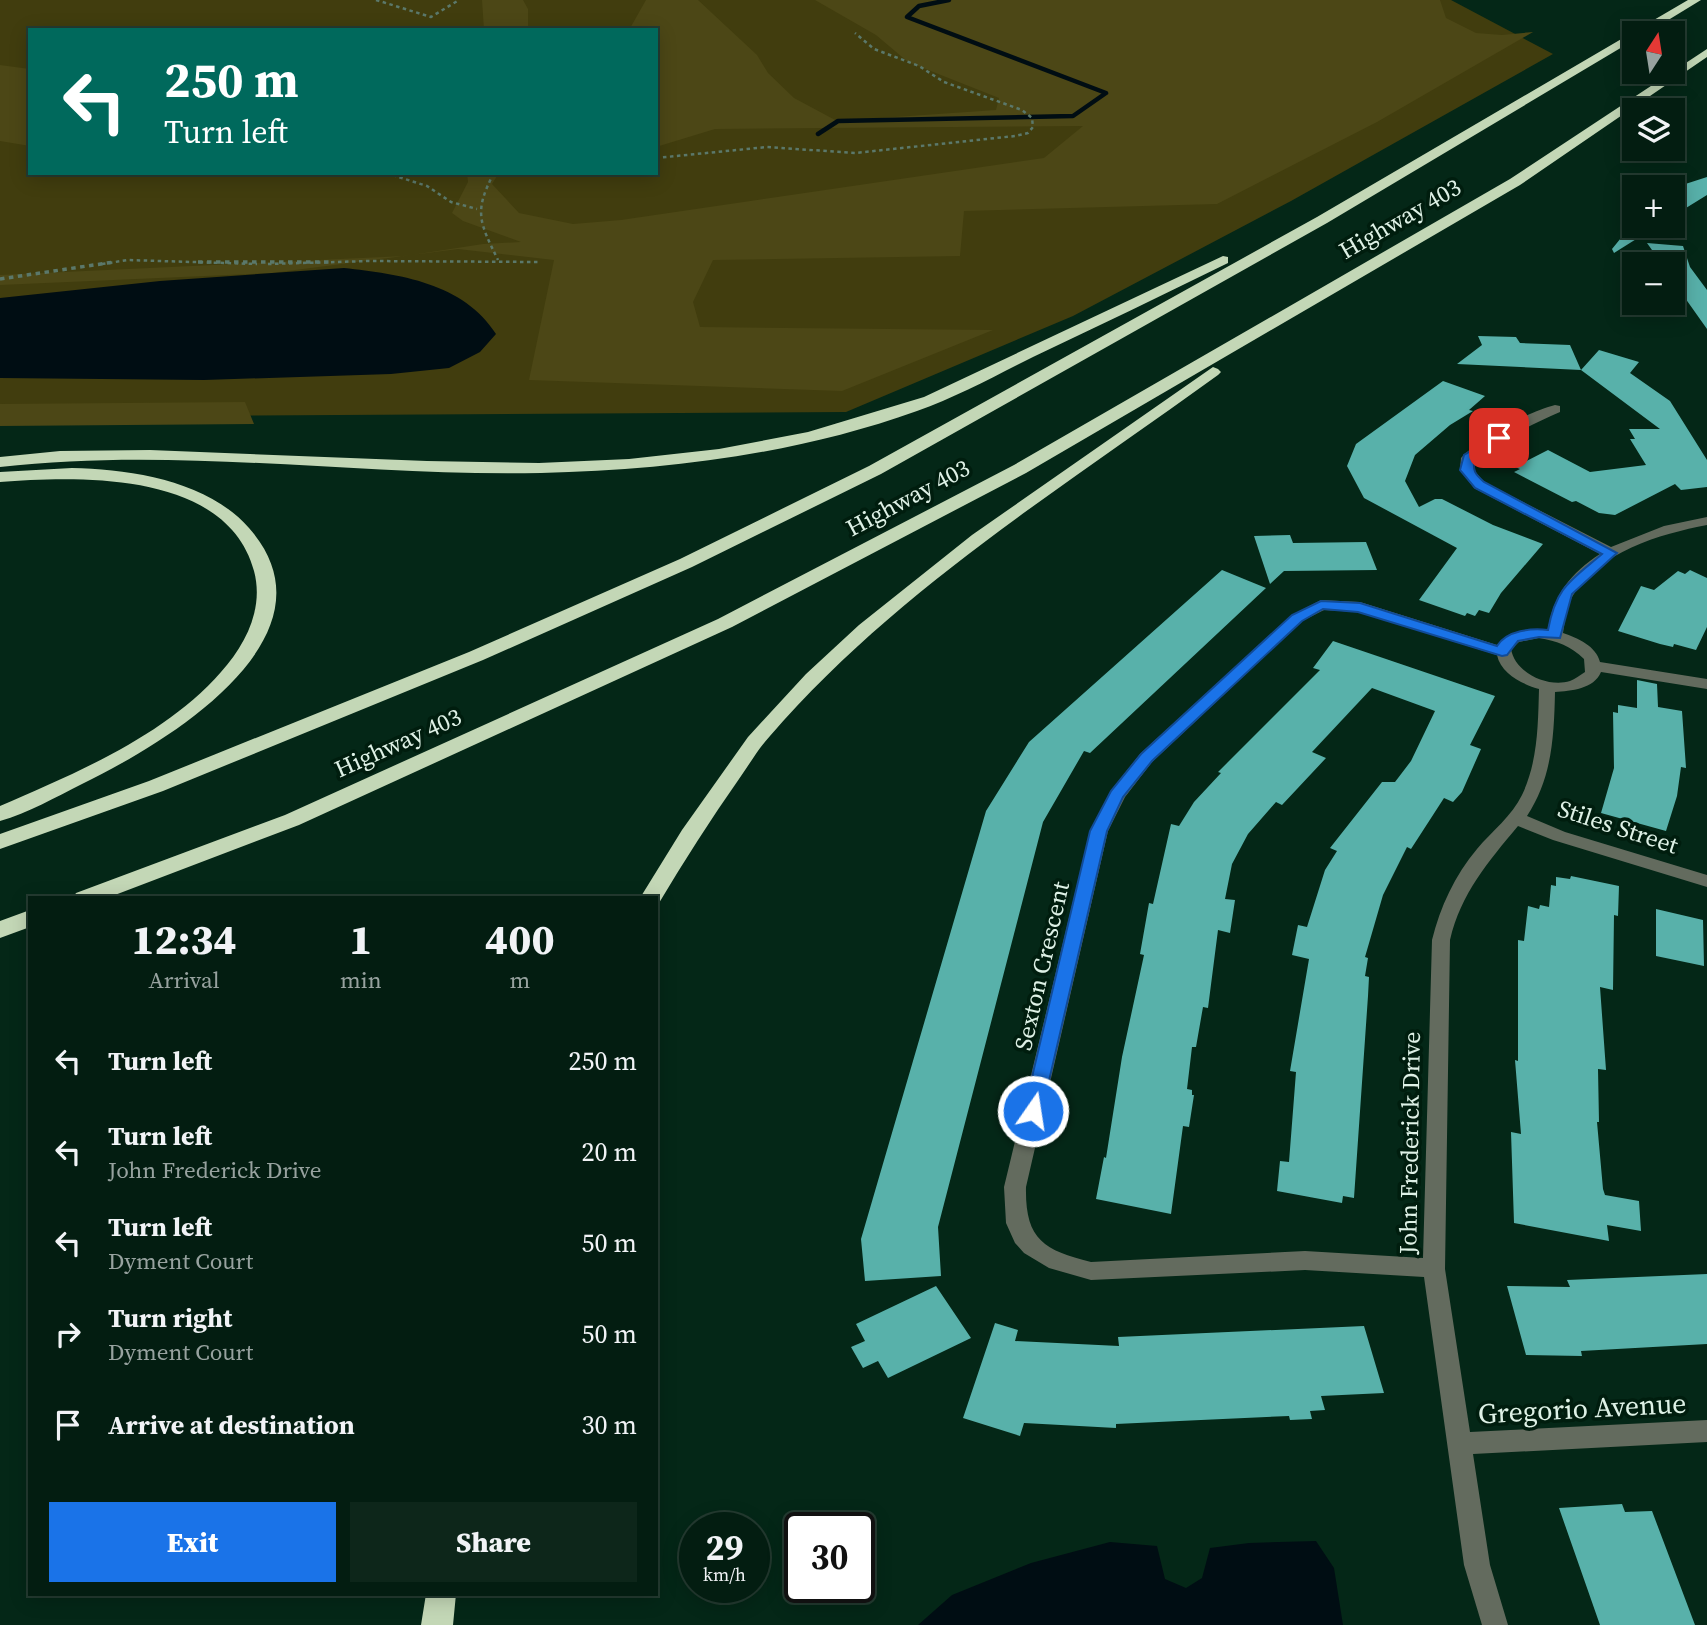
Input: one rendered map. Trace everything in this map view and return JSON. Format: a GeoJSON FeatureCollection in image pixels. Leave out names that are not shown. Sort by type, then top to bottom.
{"type":"FeatureCollection","features":[{"type":"Feature","properties":{"kind":"highway"},"geometry":{"type":"LineString","coordinates":[[1660,21],[1696,0]]}},
{"type":"Feature","properties":{"kind":"highway"},"geometry":{"type":"LineString","coordinates":[[0,462],[43,456],[182,455],[417,466],[539,468],[633,464],[730,452],[896,413],[948,393],[1388,180],[1622,43]]}},
{"type":"Feature","properties":{"kind":"highway","name":"Highway 403"},"geometry":{"type":"LineString","coordinates":[[89,896],[292,820],[726,623],[1020,469],[1299,308],[1515,181],[1707,52]]}},
{"type":"Feature","properties":{"kind":"highway","name":"Highway 403"},"geometry":{"type":"LineString","coordinates":[[0,842],[156,786],[295,730],[475,656],[686,563],[874,470],[1310,227],[1388,180]]}},
{"type":"Feature","properties":{"kind":"highway"},"geometry":{"type":"LineString","coordinates":[[653,896],[687,837],[762,732],[855,637],[902,596],[984,533],[1299,308]]}},
{"type":"Feature","properties":{"kind":"highway"},"geometry":{"type":"LineString","coordinates":[[0,477],[54,472],[119,475],[176,489],[223,511],[246,532],[262,561],[268,594],[255,636],[228,677],[183,717],[108,761],[0,814]]}},
{"type":"Feature","properties":{"kind":"highway"},"geometry":{"type":"LineString","coordinates":[[0,930],[28,919]]}},
{"type":"Feature","properties":{"kind":"highway"},"geometry":{"type":"LineString","coordinates":[[437,1625],[441,1596]]}},
{"type":"Feature","properties":{"kind":"street"},"geometry":{"type":"LineString","coordinates":[[1555,409],[1523,423],[1476,452],[1468,458],[1467,470],[1479,485],[1611,553]]}},
{"type":"Feature","properties":{"kind":"street"},"geometry":{"type":"LineString","coordinates":[[1555,635],[1559,608],[1566,592],[1611,553],[1657,533],[1707,521]]}},
{"type":"Feature","properties":{"kind":"street","name":"Sexton Crescent"},"geometry":{"type":"LineString","coordinates":[[1434,1269],[1384,1262],[1316,1259],[1091,1271],[1059,1264],[1035,1250],[1017,1229],[1013,1209],[1015,1187],[1098,831],[1116,795],[1139,766],[1297,618],[1321,605],[1360,607],[1502,652]]}},
{"type":"Feature","properties":{"kind":"street"},"geometry":{"type":"LineString","coordinates":[[1539,633],[1555,635],[1577,645],[1592,658],[1593,674],[1587,681],[1576,685],[1547,686],[1520,677],[1504,660],[1502,652],[1505,644],[1513,638],[1539,633]]}},
{"type":"Feature","properties":{"kind":"street"},"geometry":{"type":"LineString","coordinates":[[1594,666],[1707,684]]}},
{"type":"Feature","properties":{"kind":"street","name":"John Frederick Drive"},"geometry":{"type":"LineString","coordinates":[[1495,1625],[1477,1565],[1434,1269],[1439,984],[1444,927],[1470,872],[1516,818],[1529,798],[1542,764],[1547,686]]}},
{"type":"Feature","properties":{"kind":"street","name":"Stiles Street"},"geometry":{"type":"LineString","coordinates":[[1516,818],[1559,835],[1707,881]]}},
{"type":"Feature","properties":{"kind":"street","name":"Gregorio Avenue"},"geometry":{"type":"LineString","coordinates":[[1460,1444],[1707,1431]]}},
{"type":"Feature","properties":{"kind":"path"},"geometry":{"type":"LineString","coordinates":[[376,0],[431,17],[458,0]]}},
{"type":"Feature","properties":{"kind":"path"},"geometry":{"type":"LineString","coordinates":[[658,158],[767,147],[868,152],[1015,136],[1028,133],[1033,127],[1031,118],[1022,110],[944,82],[919,66],[873,49],[855,33]]}},
{"type":"Feature","properties":{"kind":"path"},"geometry":{"type":"LineString","coordinates":[[392,175],[427,186],[452,202],[477,209]]}},
{"type":"Feature","properties":{"kind":"path"},"geometry":{"type":"LineString","coordinates":[[493,175],[477,209],[483,232],[498,260]]}},
{"type":"Feature","properties":{"kind":"path"},"geometry":{"type":"LineString","coordinates":[[0,279],[128,260],[262,264],[538,261]]}},
{"type":"Feature","properties":{"kind":"shaded area"},"geometry":{"type":"Polygon","coordinates":[[[0,0],[1451,0],[1553,54],[1291,201],[1073,316],[846,412],[0,417],[0,0]]]}},
{"type":"Feature","properties":{"kind":"shaded area"},"geometry":{"type":"Polygon","coordinates":[[[482,0],[523,0],[528,9],[528,28],[484,28],[482,0]]]}},
{"type":"Feature","properties":{"kind":"shaded area"},"geometry":{"type":"Polygon","coordinates":[[[646,0],[698,0],[757,55],[768,73],[794,98],[837,121],[996,110],[999,98],[908,62],[876,35],[815,0],[1440,0],[1446,18],[1476,33],[1502,35],[1533,32],[1377,122],[1217,204],[964,211],[960,256],[713,260],[693,302],[700,327],[993,330],[842,391],[529,380],[554,260],[458,249],[411,255],[483,244],[521,242],[463,221],[452,213],[468,182],[467,175],[498,175],[492,184],[519,213],[573,224],[621,220],[1044,158],[1083,126],[715,129],[658,146],[658,28],[630,28],[646,0]]]}},
{"type":"Feature","properties":{"kind":"shaded area"},"geometry":{"type":"Polygon","coordinates":[[[0,65],[28,69],[28,146],[0,141],[0,65]]]}},
{"type":"Feature","properties":{"kind":"shaded area"},"geometry":{"type":"Polygon","coordinates":[[[403,256],[272,273],[0,285],[0,275],[403,256]]]}},
{"type":"Feature","properties":{"kind":"shaded area"},"geometry":{"type":"Polygon","coordinates":[[[344,268],[408,278],[448,292],[483,317],[496,334],[480,352],[449,368],[391,374],[204,380],[0,378],[0,298],[160,281],[344,268]]]}},
{"type":"Feature","properties":{"kind":"shaded area"},"geometry":{"type":"Polygon","coordinates":[[[245,402],[254,424],[0,426],[0,404],[245,402]]]}},
{"type":"Feature","properties":{"kind":"shaded area"},"geometry":{"type":"Polygon","coordinates":[[[1316,1541],[1334,1568],[1343,1625],[918,1625],[952,1595],[1031,1563],[1110,1542],[1157,1546],[1165,1579],[1186,1588],[1202,1578],[1210,1548],[1249,1543],[1316,1541]]]}},
{"type":"Feature","properties":{"kind":"building"},"geometry":{"type":"Polygon","coordinates":[[[1707,177],[1707,195],[1685,209],[1685,184],[1707,177]]]}},
{"type":"Feature","properties":{"kind":"building"},"geometry":{"type":"Polygon","coordinates":[[[1622,237],[1638,238],[1614,253],[1612,249],[1622,237]]]}},
{"type":"Feature","properties":{"kind":"building"},"geometry":{"type":"Polygon","coordinates":[[[1647,243],[1683,246],[1685,252],[1653,252],[1647,243]]]}},
{"type":"Feature","properties":{"kind":"building"},"geometry":{"type":"Polygon","coordinates":[[[1685,252],[1690,267],[1707,290],[1707,329],[1685,298],[1685,252]]]}},
{"type":"Feature","properties":{"kind":"building"},"geometry":{"type":"Polygon","coordinates":[[[1478,336],[1516,337],[1520,343],[1570,345],[1581,370],[1457,364],[1482,345],[1478,336]]]}},
{"type":"Feature","properties":{"kind":"building"},"geometry":{"type":"Polygon","coordinates":[[[1599,350],[1639,362],[1630,373],[1670,401],[1707,460],[1707,487],[1681,490],[1675,484],[1615,515],[1599,513],[1576,501],[1572,502],[1514,472],[1520,469],[1515,467],[1548,450],[1590,472],[1646,465],[1630,439],[1635,439],[1629,429],[1660,429],[1581,370],[1599,350]]]}},
{"type":"Feature","properties":{"kind":"building"},"geometry":{"type":"Polygon","coordinates":[[[1443,381],[1485,396],[1469,410],[1473,411],[1450,425],[1415,455],[1405,481],[1419,507],[1435,499],[1442,499],[1493,525],[1543,544],[1501,593],[1489,613],[1479,610],[1475,616],[1467,613],[1465,616],[1419,600],[1457,548],[1364,498],[1347,466],[1356,444],[1443,381]]]}},
{"type":"Feature","properties":{"kind":"building"},"geometry":{"type":"Polygon","coordinates":[[[1290,535],[1293,543],[1366,542],[1377,570],[1284,571],[1270,584],[1254,536],[1290,535]]]}},
{"type":"Feature","properties":{"kind":"building"},"geometry":{"type":"Polygon","coordinates":[[[1222,570],[1266,588],[1090,753],[1084,751],[1043,822],[938,1227],[941,1276],[865,1281],[861,1239],[986,811],[1029,742],[1222,570]]]}},
{"type":"Feature","properties":{"kind":"building"},"geometry":{"type":"Polygon","coordinates":[[[1690,570],[1707,578],[1707,627],[1696,650],[1674,644],[1673,647],[1660,644],[1618,631],[1641,586],[1654,590],[1678,571],[1685,574],[1690,570]]]}},
{"type":"Feature","properties":{"kind":"building"},"geometry":{"type":"Polygon","coordinates":[[[1333,641],[1495,696],[1470,745],[1481,749],[1462,792],[1453,802],[1444,798],[1411,849],[1407,847],[1383,895],[1365,957],[1368,958],[1365,976],[1369,977],[1354,1198],[1343,1196],[1342,1203],[1277,1191],[1280,1161],[1289,1162],[1296,1072],[1290,1071],[1309,959],[1292,955],[1298,925],[1307,927],[1325,870],[1337,851],[1330,848],[1382,782],[1395,782],[1411,761],[1435,711],[1372,688],[1312,752],[1326,758],[1282,805],[1276,802],[1248,834],[1232,864],[1225,899],[1235,900],[1230,933],[1218,930],[1208,1008],[1203,1007],[1196,1047],[1192,1047],[1187,1089],[1192,1090],[1194,1095],[1189,1127],[1183,1126],[1171,1214],[1096,1199],[1144,955],[1140,954],[1149,903],[1153,904],[1171,824],[1179,826],[1194,802],[1221,773],[1218,772],[1320,670],[1313,668],[1333,641]]]}},
{"type":"Feature","properties":{"kind":"building"},"geometry":{"type":"Polygon","coordinates":[[[1637,680],[1657,684],[1658,707],[1682,711],[1686,768],[1681,767],[1677,796],[1666,831],[1601,813],[1614,768],[1613,712],[1618,713],[1618,705],[1637,708],[1637,680]]]}},
{"type":"Feature","properties":{"kind":"building"},"geometry":{"type":"Polygon","coordinates":[[[1571,876],[1619,886],[1618,916],[1614,915],[1613,990],[1600,987],[1606,1070],[1598,1069],[1597,1122],[1605,1195],[1639,1201],[1641,1231],[1607,1225],[1609,1241],[1514,1223],[1511,1132],[1521,1134],[1515,1060],[1518,1061],[1518,940],[1524,941],[1528,906],[1539,909],[1540,905],[1549,907],[1551,885],[1556,886],[1556,877],[1570,879],[1571,876]]]}},
{"type":"Feature","properties":{"kind":"building"},"geometry":{"type":"Polygon","coordinates":[[[1656,909],[1703,920],[1704,966],[1656,956],[1656,909]]]}},
{"type":"Feature","properties":{"kind":"building"},"geometry":{"type":"Polygon","coordinates":[[[1707,1274],[1707,1344],[1581,1351],[1582,1356],[1526,1355],[1507,1286],[1570,1287],[1567,1280],[1707,1274]]]}},
{"type":"Feature","properties":{"kind":"building"},"geometry":{"type":"Polygon","coordinates":[[[936,1286],[971,1338],[888,1378],[878,1361],[863,1368],[851,1347],[865,1341],[856,1324],[936,1286]]]}},
{"type":"Feature","properties":{"kind":"building"},"geometry":{"type":"Polygon","coordinates":[[[995,1323],[1018,1330],[1015,1341],[1119,1346],[1118,1337],[1364,1326],[1384,1393],[1321,1396],[1325,1410],[1310,1411],[1312,1419],[1290,1420],[1289,1416],[1201,1420],[1116,1424],[1116,1428],[1024,1423],[1020,1436],[963,1418],[995,1323]]]}},
{"type":"Feature","properties":{"kind":"building"},"geometry":{"type":"Polygon","coordinates":[[[1622,1504],[1625,1512],[1652,1511],[1695,1625],[1600,1625],[1559,1508],[1622,1504]]]}},
{"type":"Feature","properties":{"kind":"waterway"},"geometry":{"type":"LineString","coordinates":[[818,134],[838,121],[1073,116],[1106,93],[907,17],[919,6],[949,0]]}},
{"type":"Feature","properties":{"kind":"route"},"geometry":{"type":"LineString","coordinates":[[1033,1111],[1098,831],[1116,795],[1146,758],[1297,618],[1307,610],[1321,605],[1360,607],[1502,652],[1505,644],[1525,634],[1555,635],[1559,608],[1566,592],[1611,553],[1479,485],[1471,478],[1466,464],[1468,458],[1499,438]]}}]}
